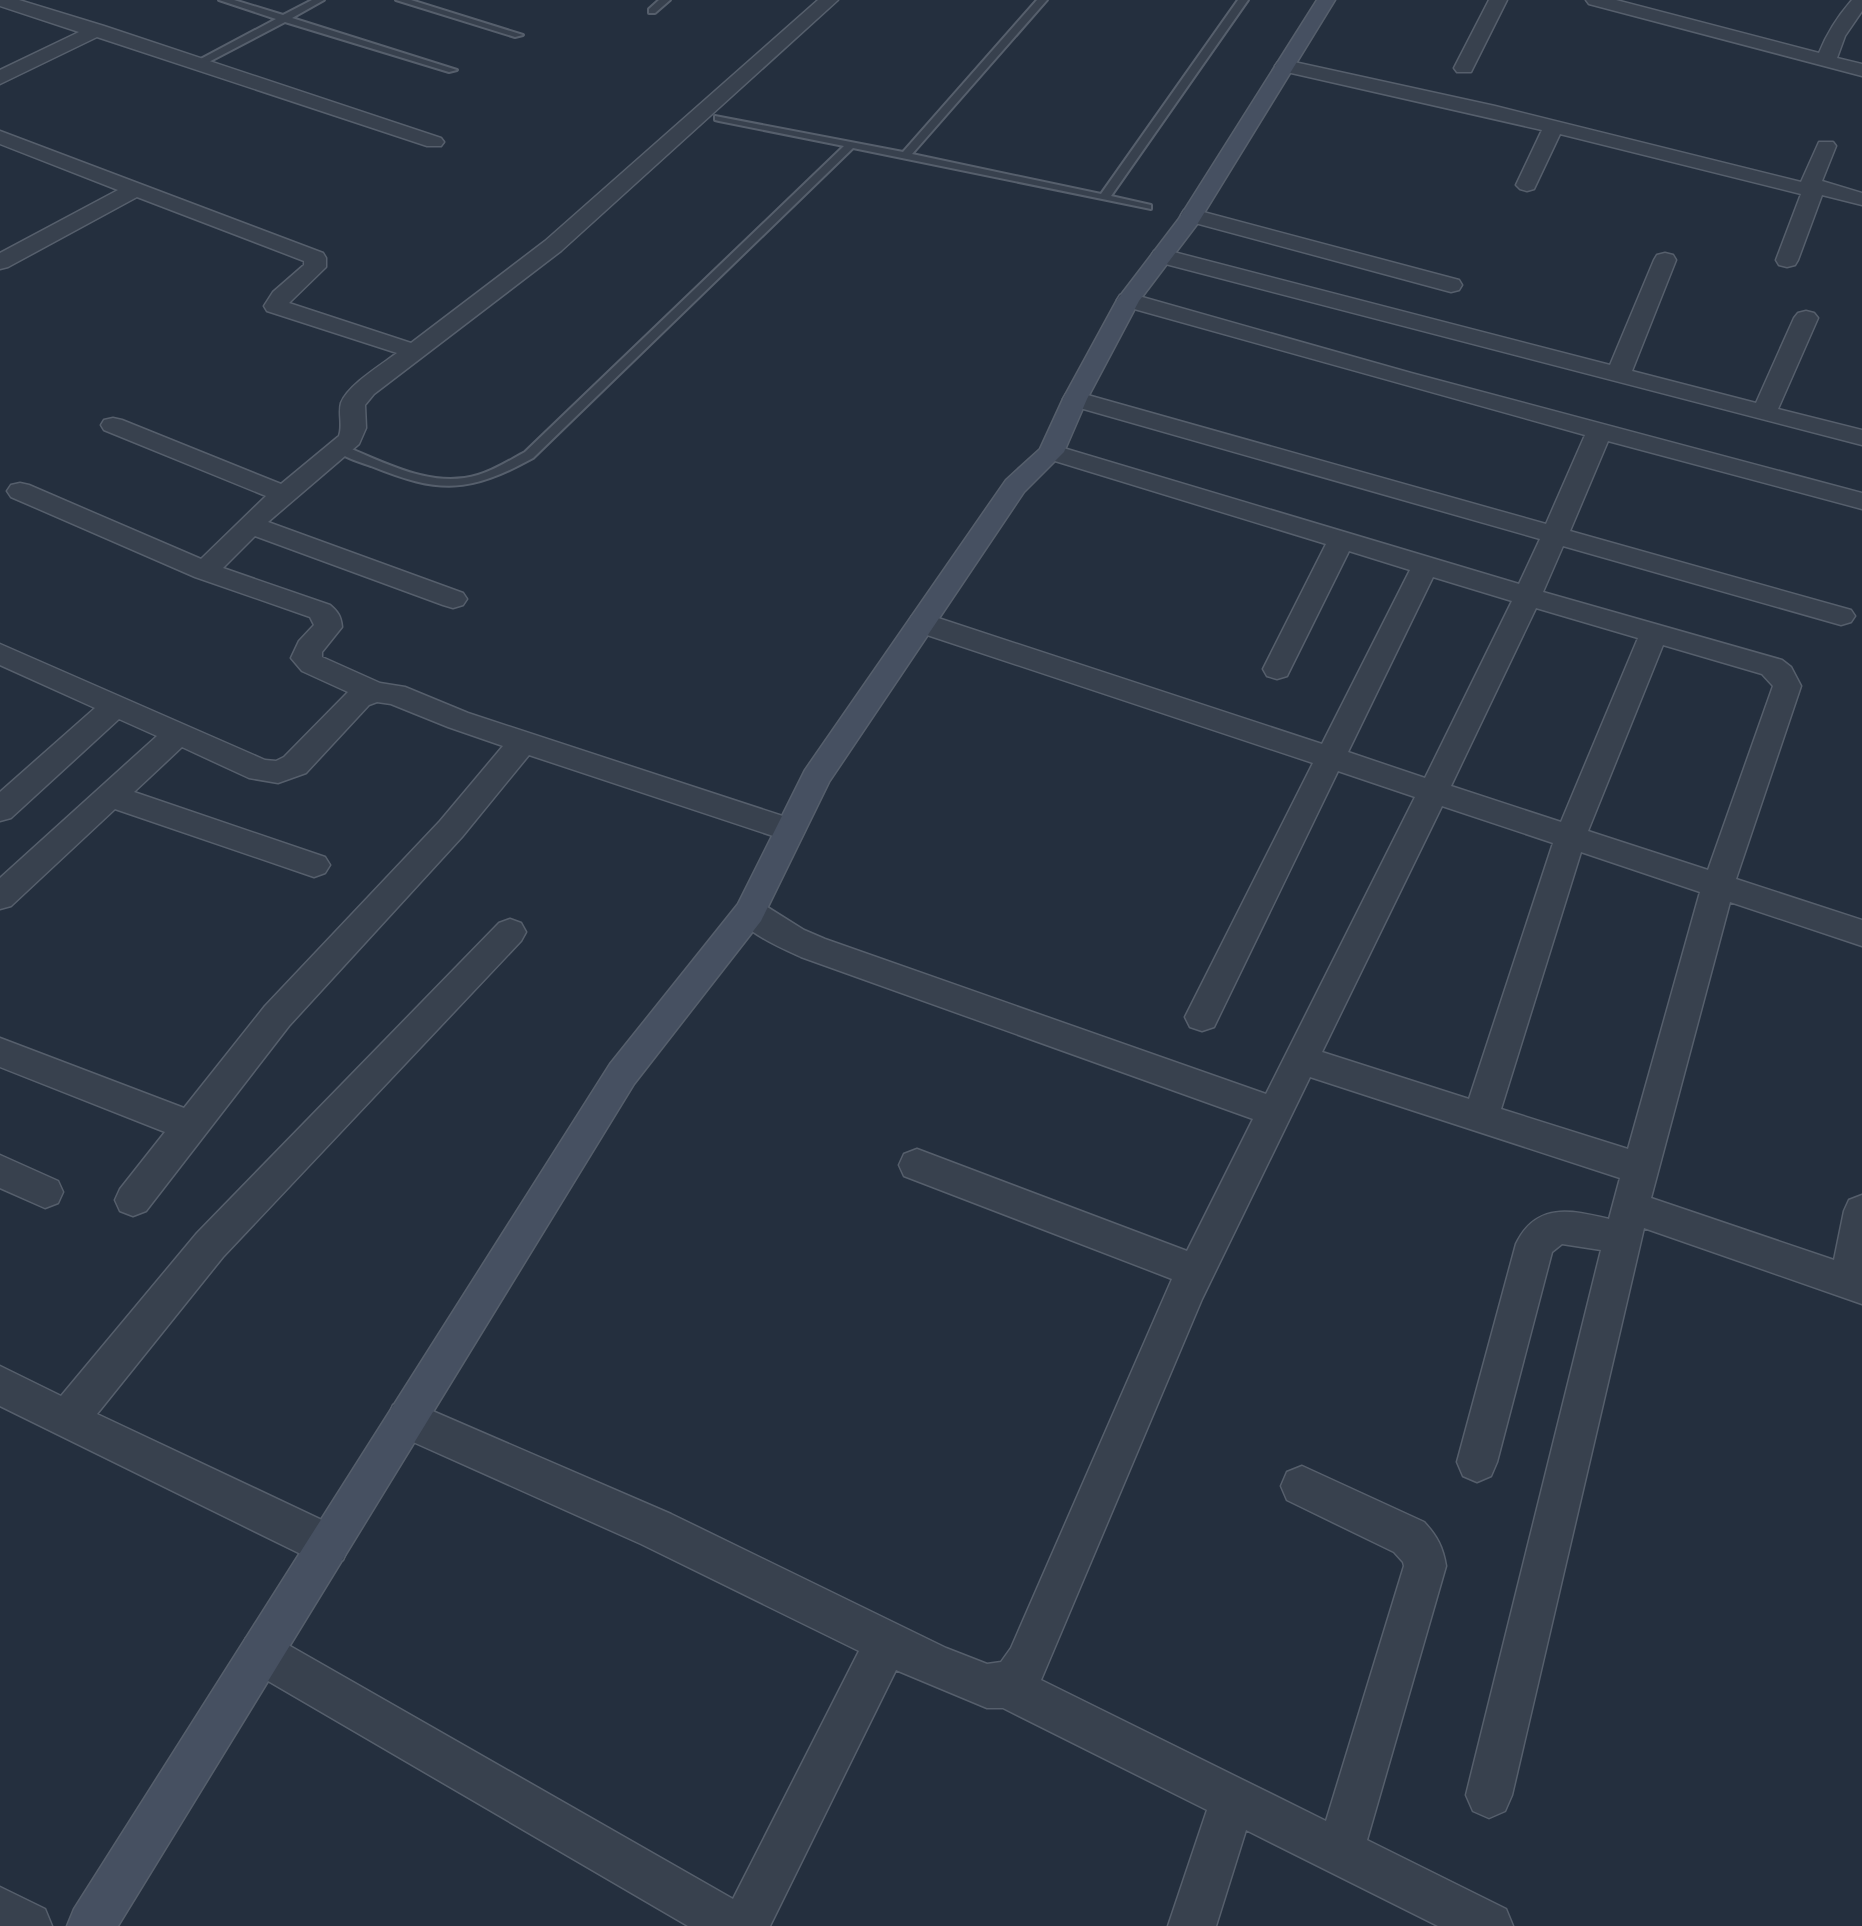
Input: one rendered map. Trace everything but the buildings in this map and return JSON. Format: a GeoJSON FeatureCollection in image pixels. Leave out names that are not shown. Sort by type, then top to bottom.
{"type":"FeatureCollection","features":[{"type":"Feature","properties":{"kind":"street"},"geometry":{"type":"LineString","coordinates":[[1,0],[434,142]]}},
{"type":"Feature","properties":{"kind":"street"},"geometry":{"type":"LineString","coordinates":[[205,571],[283,494],[350,439],[354,428],[353,404],[365,390],[553,246],[829,0]]}},
{"type":"Feature","properties":{"kind":"street"},"geometry":{"type":"LineString","coordinates":[[91,1926],[622,1074],[750,912],[816,778],[1015,486],[1050,452],[1075,399],[1128,300],[1192,215],[1326,0]]}},
{"type":"Feature","properties":{"kind":"street"},"geometry":{"type":"LineString","coordinates":[[1464,68],[1498,0]]}},
{"type":"Feature","properties":{"kind":"street"},"geometry":{"type":"LineString","coordinates":[[1595,0],[1862,70]]}},
{"type":"Feature","properties":{"kind":"street"},"geometry":{"type":"LineString","coordinates":[[1826,61],[1832,39],[1846,15],[1862,0]]}},
{"type":"Feature","properties":{"kind":"street"},"geometry":{"type":"LineString","coordinates":[[0,16],[20,6]]}},
{"type":"Feature","properties":{"kind":"street"},"geometry":{"type":"LineString","coordinates":[[0,78],[97,30]]}},
{"type":"Feature","properties":{"kind":"street"},"geometry":{"type":"LineString","coordinates":[[1285,66],[1862,199]]}},
{"type":"Feature","properties":{"kind":"street"},"geometry":{"type":"LineString","coordinates":[[1527,185],[1553,127]]}},
{"type":"Feature","properties":{"kind":"street"},"geometry":{"type":"LineString","coordinates":[[0,134],[315,258],[315,267],[300,283],[278,300],[276,307],[416,352]]}},
{"type":"Feature","properties":{"kind":"street"},"geometry":{"type":"LineString","coordinates":[[1787,260],[1814,189],[1811,181],[1826,146]]}},
{"type":"Feature","properties":{"kind":"street"},"geometry":{"type":"LineString","coordinates":[[0,262],[135,189]]}},
{"type":"Feature","properties":{"kind":"street"},"geometry":{"type":"LineString","coordinates":[[1192,215],[1451,285]]}},
{"type":"Feature","properties":{"kind":"street"},"geometry":{"type":"LineString","coordinates":[[1162,256],[1862,438]]}},
{"type":"Feature","properties":{"kind":"street"},"geometry":{"type":"LineString","coordinates":[[1618,375],[1665,260]]}},
{"type":"Feature","properties":{"kind":"street"},"geometry":{"type":"LineString","coordinates":[[1128,300],[1267,341],[1599,432],[1862,501]]}},
{"type":"Feature","properties":{"kind":"street"},"geometry":{"type":"LineString","coordinates":[[1764,413],[1806,318]]}},
{"type":"Feature","properties":{"kind":"street"},"geometry":{"type":"LineString","coordinates":[[1075,399],[1841,616]]}},
{"type":"Feature","properties":{"kind":"street"},"geometry":{"type":"LineString","coordinates":[[113,425],[283,494]]}},
{"type":"Feature","properties":{"kind":"street"},"geometry":{"type":"LineString","coordinates":[[1006,1686],[1017,1678],[1026,1663],[1196,1271],[1527,596],[1599,432]]}},
{"type":"Feature","properties":{"kind":"street"},"geometry":{"type":"LineString","coordinates":[[1050,452],[1425,566],[1772,667],[1781,674],[1787,686],[1718,886],[1626,1223],[1489,1795]]}},
{"type":"Feature","properties":{"kind":"street"},"geometry":{"type":"LineString","coordinates":[[20,492],[205,571],[320,611],[327,617],[328,627],[309,648],[305,658],[312,664],[375,692],[395,694],[458,720],[790,830]]}},
{"type":"Feature","properties":{"kind":"street"},"geometry":{"type":"LineString","coordinates":[[250,525],[453,599]]}},
{"type":"Feature","properties":{"kind":"street"},"geometry":{"type":"LineString","coordinates":[[1278,669],[1341,540]]}},
{"type":"Feature","properties":{"kind":"street"},"geometry":{"type":"LineString","coordinates":[[1202,1017],[1425,566]]}},
{"type":"Feature","properties":{"kind":"street"},"geometry":{"type":"LineString","coordinates":[[922,623],[1862,933]]}},
{"type":"Feature","properties":{"kind":"street"},"geometry":{"type":"LineString","coordinates":[[1481,1117],[1570,837],[1654,633]]}},
{"type":"Feature","properties":{"kind":"street"},"geometry":{"type":"LineString","coordinates":[[6,665],[115,706],[260,770],[278,772],[295,765],[359,698],[375,692]]}},
{"type":"Feature","properties":{"kind":"street"},"geometry":{"type":"LineString","coordinates":[[0,810],[115,706]]}},
{"type":"Feature","properties":{"kind":"street"},"geometry":{"type":"LineString","coordinates":[[0,897],[178,734]]}},
{"type":"Feature","properties":{"kind":"street"},"geometry":{"type":"LineString","coordinates":[[133,1200],[278,1016],[451,829],[524,742]]}},
{"type":"Feature","properties":{"kind":"street"},"geometry":{"type":"LineString","coordinates":[[111,796],[314,865]]}},
{"type":"Feature","properties":{"kind":"street"},"geometry":{"type":"LineString","coordinates":[[750,912],[792,939],[813,948],[1275,1112]]}},
{"type":"Feature","properties":{"kind":"street"},"geometry":{"type":"LineString","coordinates":[[67,1420],[210,1245],[384,1060],[510,932]]}},
{"type":"Feature","properties":{"kind":"street"},"geometry":{"type":"LineString","coordinates":[[0,1052],[191,1126]]}},
{"type":"Feature","properties":{"kind":"street"},"geometry":{"type":"LineString","coordinates":[[1301,1060],[1641,1169]]}},
{"type":"Feature","properties":{"kind":"street"},"geometry":{"type":"LineString","coordinates":[[917,1165],[1196,1271]]}},
{"type":"Feature","properties":{"kind":"street"},"geometry":{"type":"LineString","coordinates":[[0,1171],[45,1191]]}},
{"type":"Feature","properties":{"kind":"street"},"geometry":{"type":"LineString","coordinates":[[1477,1462],[1535,1244],[1544,1233],[1554,1228],[1626,1223],[1855,1285],[1862,1211]]}},
{"type":"Feature","properties":{"kind":"street"},"geometry":{"type":"LineString","coordinates":[[0,1385],[67,1420],[328,1545]]}},
{"type":"Feature","properties":{"kind":"street"},"geometry":{"type":"LineString","coordinates":[[407,1419],[656,1529],[934,1665],[987,1686],[1006,1686],[1489,1926]]}},
{"type":"Feature","properties":{"kind":"street"},"geometry":{"type":"LineString","coordinates":[[1302,1486],[1409,1537],[1423,1552],[1425,1566],[1340,1852]]}},
{"type":"Feature","properties":{"kind":"street"},"geometry":{"type":"LineString","coordinates":[[745,1926],[887,1642]]}},
{"type":"Feature","properties":{"kind":"street"},"geometry":{"type":"LineString","coordinates":[[261,1653],[734,1926]]}},
{"type":"Feature","properties":{"kind":"street"},"geometry":{"type":"LineString","coordinates":[[1192,1926],[1233,1799]]}},
{"type":"Feature","properties":{"kind":"street"},"geometry":{"type":"LineString","coordinates":[[0,1911],[28,1926]]}},
{"type":"Feature","properties":{"kind":"lane"},"geometry":{"type":"LineString","coordinates":[[224,0],[452,70]]}},
{"type":"Feature","properties":{"kind":"lane"},"geometry":{"type":"LineString","coordinates":[[198,64],[319,0]]}},
{"type":"Feature","properties":{"kind":"lane"},"geometry":{"type":"LineString","coordinates":[[401,0],[518,35]]}},
{"type":"Feature","properties":{"kind":"lane"},"geometry":{"type":"LineString","coordinates":[[652,11],[665,0]]}},
{"type":"Feature","properties":{"kind":"lane"},"geometry":{"type":"LineString","coordinates":[[905,156],[1042,0]]}},
{"type":"Feature","properties":{"kind":"lane"},"geometry":{"type":"LineString","coordinates":[[1104,198],[1243,0]]}},
{"type":"Feature","properties":{"kind":"lane"},"geometry":{"type":"LineString","coordinates":[[719,118],[1148,207]]}},
{"type":"Feature","properties":{"kind":"lane"},"geometry":{"type":"LineString","coordinates":[[340,449],[426,481],[446,484],[477,480],[529,455],[852,145]]}}]}
